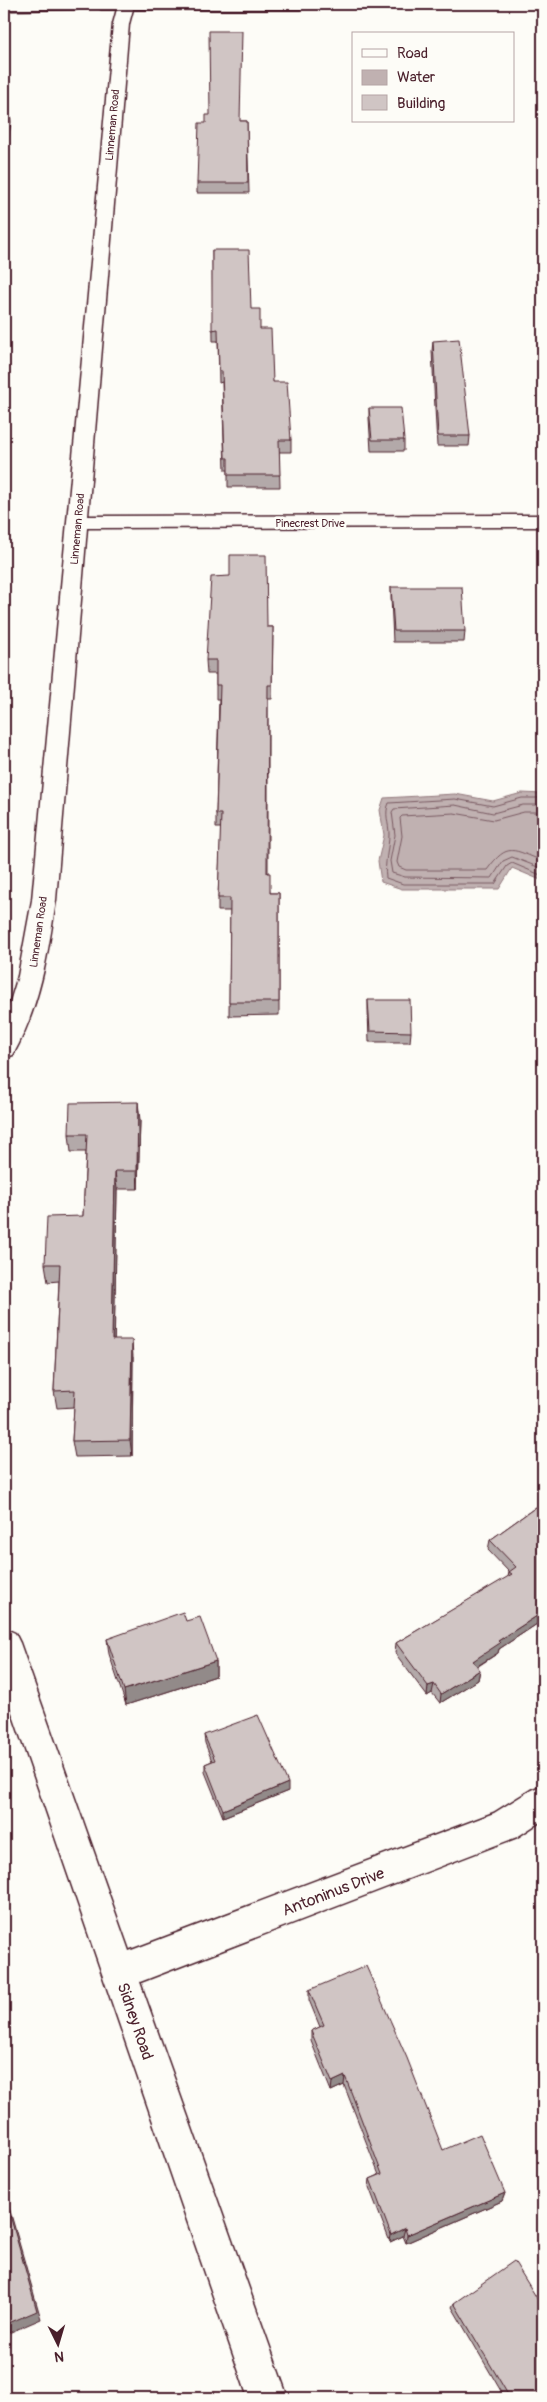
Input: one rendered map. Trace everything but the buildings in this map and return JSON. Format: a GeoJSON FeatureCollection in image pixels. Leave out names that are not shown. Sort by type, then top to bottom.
{"type":"FeatureCollection","features":[{"type":"Feature","properties":{"kind":"street"},"geometry":{"type":"LineString","coordinates":[[4,4],[77,4]]}},
{"type":"Feature","properties":{"kind":"street"},"geometry":{"type":"LineString","coordinates":[[101,4],[300,4]]}},
{"type":"Feature","properties":{"kind":"street","name":"Linneman Road"},"geometry":{"type":"LineString","coordinates":[[4,1048],[17,1025],[31,983],[44,900],[121,24],[126,4]]}},
{"type":"Feature","properties":{"kind":"street","name":"Pinecrest Drive"},"geometry":{"type":"LineString","coordinates":[[77,522],[543,522]]}},
{"type":"Feature","properties":{"kind":"street","name":"Sidney Road"},"geometry":{"type":"LineString","coordinates":[[4,1643],[268,2398]]}},
{"type":"Feature","properties":{"kind":"street","name":"Antoninus Drive"},"geometry":{"type":"LineString","coordinates":[[119,1973],[505,1825],[543,1801]]}},
{"type":"Feature","properties":{"kind":"water"},"geometry":{"type":"Polygon","coordinates":[[[522,793],[543,794],[543,881],[512,868],[499,889],[402,889],[381,882],[378,861],[384,835],[380,810],[384,798],[455,794],[493,801],[522,793]]]}}]}
